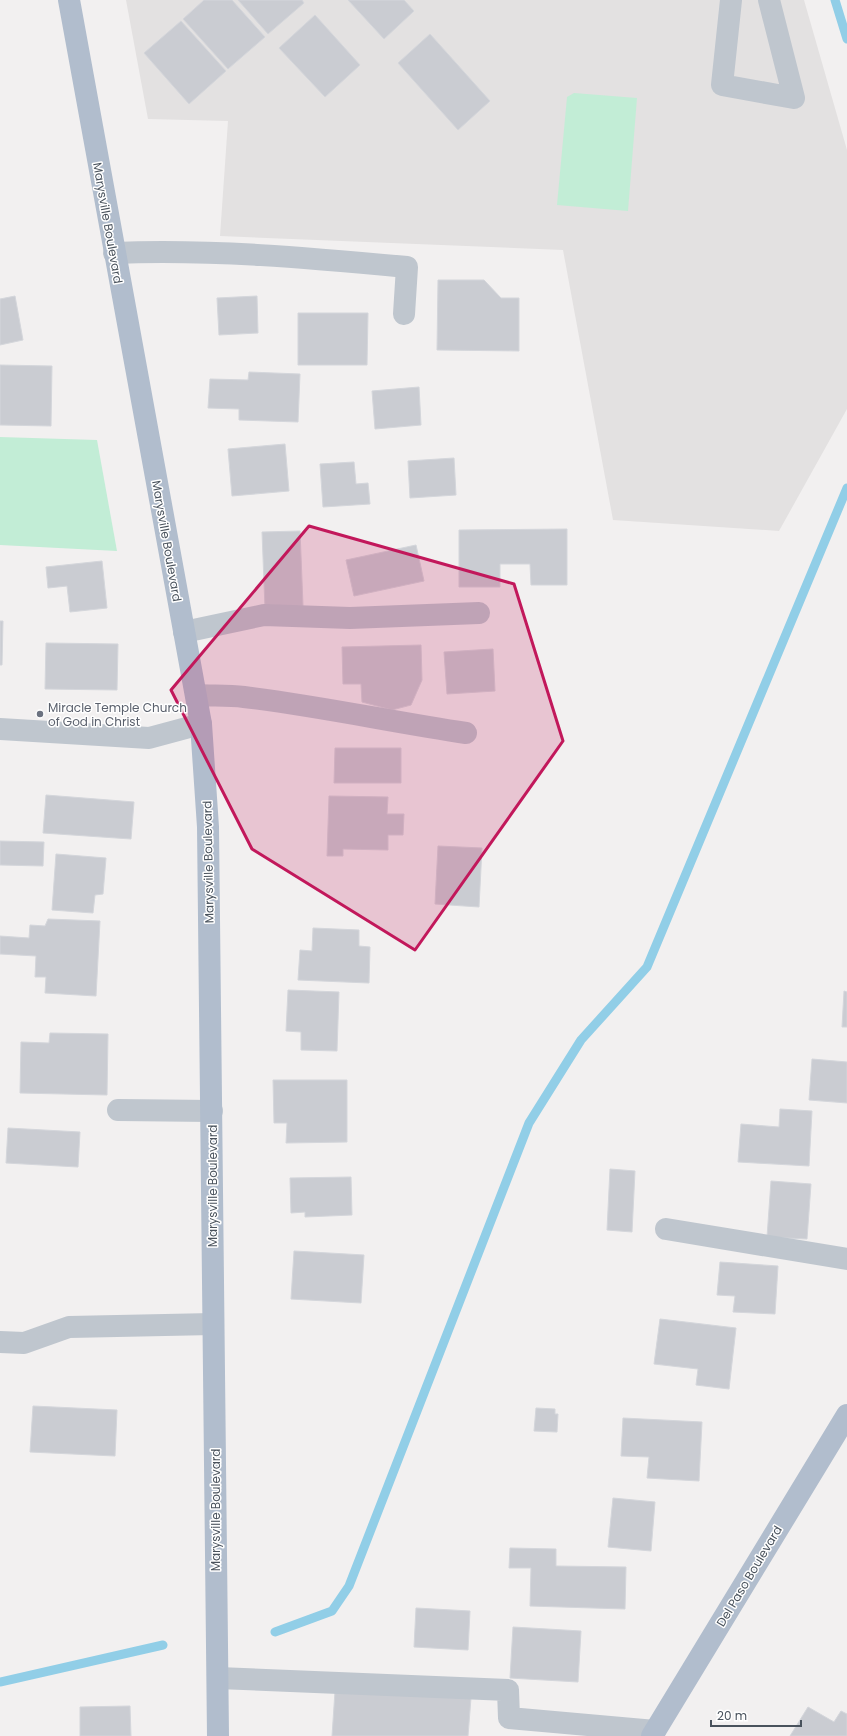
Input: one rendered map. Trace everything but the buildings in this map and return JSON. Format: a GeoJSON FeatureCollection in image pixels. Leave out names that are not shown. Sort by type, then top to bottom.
{"type":"FeatureCollection","features":[{"type":"Feature","properties":{"kind":"main road","name":"Marysville Boulevard"},"geometry":{"type":"LineString","coordinates":[[68,0],[201,724],[208,827],[212,1111],[215,1583],[218,1736]]}},
{"type":"Feature","properties":{"kind":"main road","name":"Del Paso Boulevard"},"geometry":{"type":"LineString","coordinates":[[653,1734],[847,1415]]}},
{"type":"Feature","properties":{"kind":"street"},"geometry":{"type":"LineString","coordinates":[[731,0],[722,85],[794,98],[768,0]]}},
{"type":"Feature","properties":{"kind":"street"},"geometry":{"type":"LineString","coordinates":[[114,253],[161,251],[306,257],[407,267],[404,314]]}},
{"type":"Feature","properties":{"kind":"street"},"geometry":{"type":"LineString","coordinates":[[184,632],[264,615],[350,618],[479,613]]}},
{"type":"Feature","properties":{"kind":"street"},"geometry":{"type":"LineString","coordinates":[[196,696],[250,698],[354,713],[414,725],[466,733]]}},
{"type":"Feature","properties":{"kind":"street"},"geometry":{"type":"LineString","coordinates":[[0,729],[149,738],[201,724]]}},
{"type":"Feature","properties":{"kind":"street"},"geometry":{"type":"LineString","coordinates":[[118,1110],[212,1111]]}},
{"type":"Feature","properties":{"kind":"street"},"geometry":{"type":"LineString","coordinates":[[666,1229],[847,1258]]}},
{"type":"Feature","properties":{"kind":"street"},"geometry":{"type":"LineString","coordinates":[[0,1342],[24,1343],[69,1327],[213,1324]]}},
{"type":"Feature","properties":{"kind":"street"},"geometry":{"type":"LineString","coordinates":[[218,1678],[508,1690],[509,1718],[653,1734]]}},
{"type":"Feature","properties":{"kind":"highlighted area"},"geometry":{"type":"Polygon","coordinates":[[[309,526],[514,584],[563,741],[415,950],[252,849],[171,690],[309,526]]]}},
{"type":"Feature","properties":{"kind":"shaded area"},"geometry":{"type":"Polygon","coordinates":[[[126,0],[804,0],[847,150],[847,409],[779,531],[613,520],[563,250],[220,236],[228,121],[148,119],[126,0]]]}},
{"type":"Feature","properties":{"kind":"green space"},"geometry":{"type":"Polygon","coordinates":[[[574,93],[637,98],[628,211],[557,205],[567,97],[574,93]]]}},
{"type":"Feature","properties":{"kind":"green space"},"geometry":{"type":"Polygon","coordinates":[[[0,437],[97,440],[117,551],[0,545],[0,437]]]}},
{"type":"Feature","properties":{"kind":"waterway"},"geometry":{"type":"LineString","coordinates":[[835,0],[847,39]]}},
{"type":"Feature","properties":{"kind":"waterway"},"geometry":{"type":"LineString","coordinates":[[275,1632],[332,1611],[349,1586],[529,1123],[581,1040],[647,967],[847,488]]}},
{"type":"Feature","properties":{"kind":"waterway"},"geometry":{"type":"LineString","coordinates":[[0,1682],[163,1645]]}},
{"type":"Feature","properties":{"kind":"place","name":"Miracle Temple Church of God in Christ"},"geometry":{"type":"Point","coordinates":[40,714]}}]}
